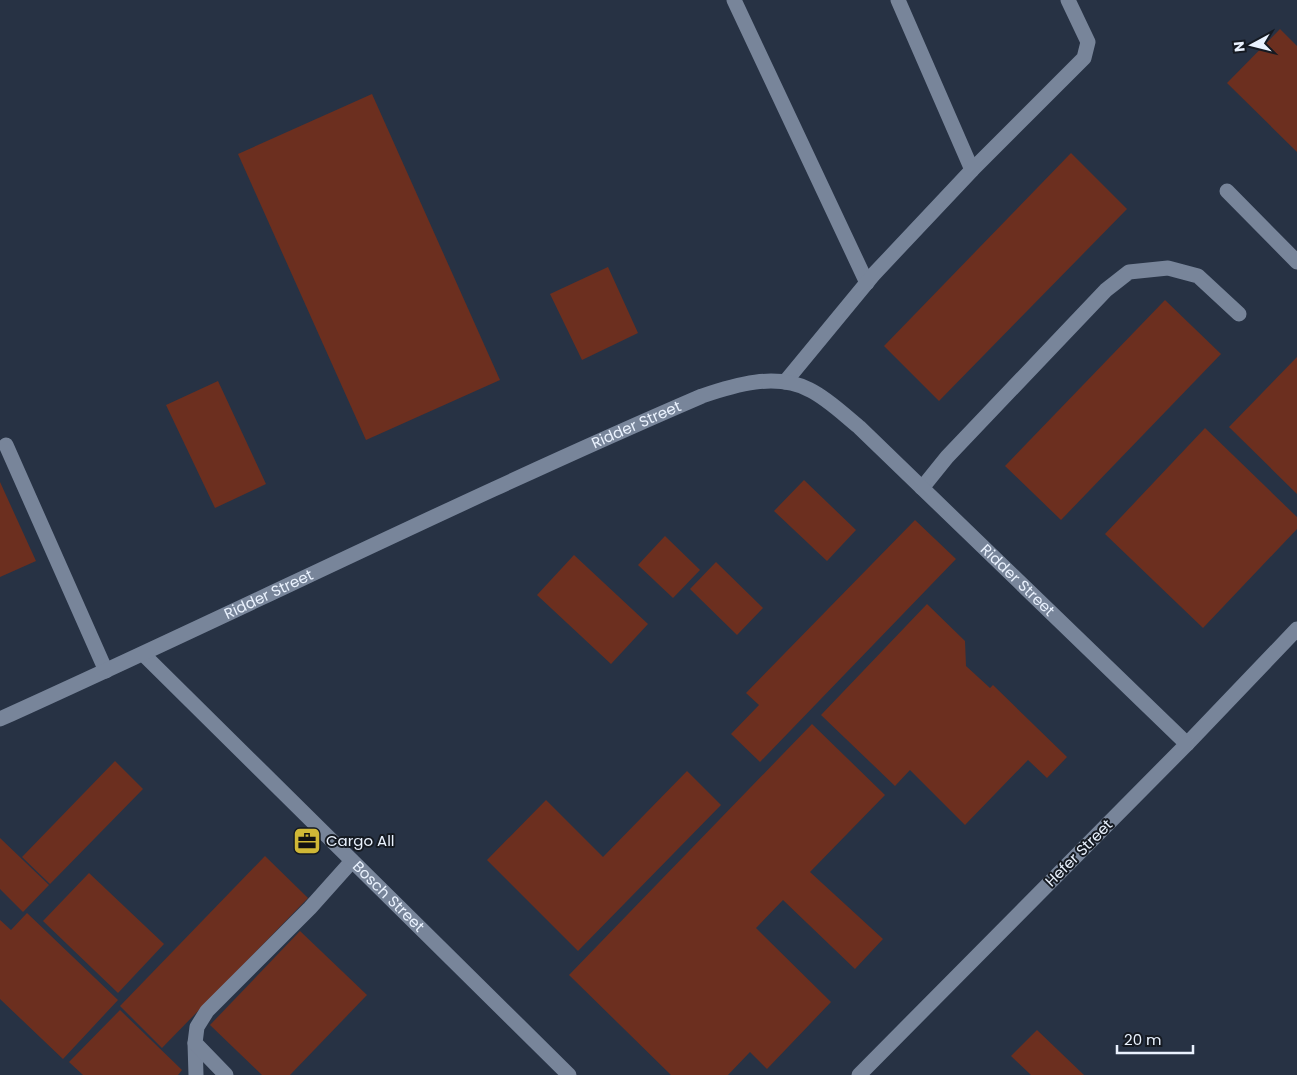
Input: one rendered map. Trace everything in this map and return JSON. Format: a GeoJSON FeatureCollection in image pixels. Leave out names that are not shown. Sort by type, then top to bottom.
{"type":"FeatureCollection","features":[{"type":"Feature","properties":{"kind":"street"},"geometry":{"type":"LineString","coordinates":[[734,0],[867,283]]}},
{"type":"Feature","properties":{"kind":"street"},"geometry":{"type":"LineString","coordinates":[[898,0],[972,170]]}},
{"type":"Feature","properties":{"kind":"street"},"geometry":{"type":"LineString","coordinates":[[785,382],[867,283],[972,170],[1084,58],[1088,42],[1068,0]]}},
{"type":"Feature","properties":{"kind":"street"},"geometry":{"type":"LineString","coordinates":[[1227,191],[1297,262]]}},
{"type":"Feature","properties":{"kind":"street"},"geometry":{"type":"LineString","coordinates":[[922,488],[947,457],[1106,290],[1129,272],[1168,268],[1198,276],[1239,314]]}},
{"type":"Feature","properties":{"kind":"street","name":"Ridder Street"},"geometry":{"type":"LineString","coordinates":[[0,719],[143,654],[449,508],[684,404],[735,385],[785,382],[808,389],[826,400],[859,427],[1187,744]]}},
{"type":"Feature","properties":{"kind":"street"},"geometry":{"type":"LineString","coordinates":[[6,445],[106,671]]}},
{"type":"Feature","properties":{"kind":"street","name":"Hefer Street"},"geometry":{"type":"LineString","coordinates":[[859,1075],[1187,744],[1297,629]]}},
{"type":"Feature","properties":{"kind":"street","name":"Bosch Street"},"geometry":{"type":"LineString","coordinates":[[143,654],[569,1075]]}},
{"type":"Feature","properties":{"kind":"street"},"geometry":{"type":"LineString","coordinates":[[196,1075],[195,1043],[197,1027],[207,1011],[310,908],[352,862]]}},
{"type":"Feature","properties":{"kind":"street"},"geometry":{"type":"LineString","coordinates":[[195,1043],[226,1075]]}},
{"type":"Feature","properties":{"kind":"building"},"geometry":{"type":"Polygon","coordinates":[[[1280,29],[1297,46],[1297,152],[1227,83],[1280,29]]]}},
{"type":"Feature","properties":{"kind":"building"},"geometry":{"type":"Polygon","coordinates":[[[372,94],[500,380],[366,440],[238,154],[372,94]]]}},
{"type":"Feature","properties":{"kind":"building"},"geometry":{"type":"Polygon","coordinates":[[[1071,153],[1127,209],[939,401],[884,346],[1071,153]]]}},
{"type":"Feature","properties":{"kind":"building"},"geometry":{"type":"Polygon","coordinates":[[[608,267],[638,333],[582,360],[550,294],[608,267]]]}},
{"type":"Feature","properties":{"kind":"building"},"geometry":{"type":"Polygon","coordinates":[[[1165,300],[1221,354],[1061,520],[1005,466],[1165,300]]]}},
{"type":"Feature","properties":{"kind":"building"},"geometry":{"type":"Polygon","coordinates":[[[1297,357],[1297,494],[1229,427],[1297,357]]]}},
{"type":"Feature","properties":{"kind":"building"},"geometry":{"type":"Polygon","coordinates":[[[218,381],[266,484],[215,508],[166,405],[218,381]]]}},
{"type":"Feature","properties":{"kind":"building"},"geometry":{"type":"Polygon","coordinates":[[[1205,428],[1297,517],[1297,529],[1203,628],[1105,534],[1205,428]]]}},
{"type":"Feature","properties":{"kind":"building"},"geometry":{"type":"Polygon","coordinates":[[[804,480],[856,530],[827,561],[774,511],[804,480]]]}},
{"type":"Feature","properties":{"kind":"building"},"geometry":{"type":"Polygon","coordinates":[[[0,482],[36,561],[0,577],[0,482]]]}},
{"type":"Feature","properties":{"kind":"building"},"geometry":{"type":"Polygon","coordinates":[[[915,520],[956,559],[760,762],[731,734],[759,705],[746,693],[915,520]]]}},
{"type":"Feature","properties":{"kind":"building"},"geometry":{"type":"Polygon","coordinates":[[[665,536],[700,570],[673,598],[638,565],[665,536]]]}},
{"type":"Feature","properties":{"kind":"building"},"geometry":{"type":"Polygon","coordinates":[[[574,555],[648,624],[611,664],[537,595],[574,555]]]}},
{"type":"Feature","properties":{"kind":"building"},"geometry":{"type":"Polygon","coordinates":[[[716,562],[763,608],[737,635],[690,589],[716,562]]]}},
{"type":"Feature","properties":{"kind":"building"},"geometry":{"type":"Polygon","coordinates":[[[927,604],[965,641],[966,666],[990,688],[993,685],[1067,757],[1047,778],[1028,760],[965,825],[910,770],[895,786],[821,715],[927,604]]]}},
{"type":"Feature","properties":{"kind":"building"},"geometry":{"type":"Polygon","coordinates":[[[812,724],[885,795],[810,872],[883,939],[855,969],[783,900],[756,928],[831,1002],[767,1069],[750,1052],[728,1075],[671,1075],[569,975],[812,724]]]}},
{"type":"Feature","properties":{"kind":"building"},"geometry":{"type":"Polygon","coordinates":[[[115,761],[143,789],[50,884],[22,857],[115,761]]]}},
{"type":"Feature","properties":{"kind":"building"},"geometry":{"type":"Polygon","coordinates":[[[687,771],[721,805],[578,951],[487,860],[546,800],[603,857],[687,771]]]}},
{"type":"Feature","properties":{"kind":"building"},"geometry":{"type":"Polygon","coordinates":[[[0,838],[49,885],[23,912],[0,889],[0,838]]]}},
{"type":"Feature","properties":{"kind":"building"},"geometry":{"type":"Polygon","coordinates":[[[265,856],[308,898],[162,1048],[120,1006],[265,856]]]}},
{"type":"Feature","properties":{"kind":"building"},"geometry":{"type":"Polygon","coordinates":[[[89,873],[164,944],[118,993],[43,921],[89,873]]]}},
{"type":"Feature","properties":{"kind":"building"},"geometry":{"type":"Polygon","coordinates":[[[27,913],[118,1000],[63,1059],[0,999],[0,920],[11,930],[27,913]]]}},
{"type":"Feature","properties":{"kind":"building"},"geometry":{"type":"Polygon","coordinates":[[[300,931],[367,995],[290,1075],[262,1075],[210,1025],[300,931]]]}},
{"type":"Feature","properties":{"kind":"building"},"geometry":{"type":"Polygon","coordinates":[[[120,1010],[182,1070],[178,1075],[83,1075],[69,1062],[120,1010]]]}},
{"type":"Feature","properties":{"kind":"building"},"geometry":{"type":"Polygon","coordinates":[[[1037,1030],[1084,1075],[1031,1075],[1011,1056],[1037,1030]]]}},
{"type":"Feature","properties":{"kind":"place","name":"Cargo All"},"geometry":{"type":"Point","coordinates":[307,841]}}]}
